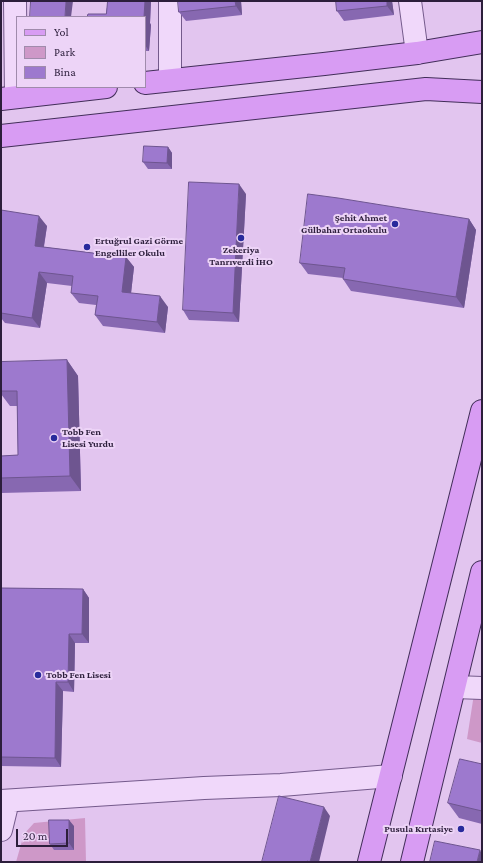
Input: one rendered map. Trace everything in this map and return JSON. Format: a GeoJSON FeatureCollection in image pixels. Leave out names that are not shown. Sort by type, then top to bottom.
{"type":"FeatureCollection","features":[{"type":"Feature","properties":{"kind":"main road"},"geometry":{"type":"LineString","coordinates":[[146,83],[417,53],[482,42]]}},
{"type":"Feature","properties":{"kind":"main road"},"geometry":{"type":"LineString","coordinates":[[9,98],[97,88]]}},
{"type":"Feature","properties":{"kind":"main road"},"geometry":{"type":"LineString","coordinates":[[1,136],[426,89],[482,92]]}},
{"type":"Feature","properties":{"kind":"main road"},"geometry":{"type":"LineString","coordinates":[[369,862],[482,411]]}},
{"type":"Feature","properties":{"kind":"main road"},"geometry":{"type":"LineString","coordinates":[[412,862],[482,572]]}},
{"type":"Feature","properties":{"kind":"street"},"geometry":{"type":"LineString","coordinates":[[9,98],[15,1]]}},
{"type":"Feature","properties":{"kind":"street"},"geometry":{"type":"LineString","coordinates":[[170,1],[170,80]]}},
{"type":"Feature","properties":{"kind":"street"},"geometry":{"type":"LineString","coordinates":[[410,1],[417,53]]}},
{"type":"Feature","properties":{"kind":"street"},"geometry":{"type":"LineString","coordinates":[[455,687],[482,688]]}},
{"type":"Feature","properties":{"kind":"street"},"geometry":{"type":"LineString","coordinates":[[1,830],[4,801],[204,788],[282,785],[391,776]]}},
{"type":"Feature","properties":{"kind":"green space"},"geometry":{"type":"Polygon","coordinates":[[[474,694],[482,694],[482,743],[467,739],[474,694]]]}},
{"type":"Feature","properties":{"kind":"green space"},"geometry":{"type":"Polygon","coordinates":[[[85,818],[86,862],[16,862],[24,834],[34,823],[85,818]]]}},
{"type":"Feature","properties":{"kind":"building"},"geometry":{"type":"Polygon","coordinates":[[[31,1],[66,1],[65,16],[30,16],[31,1]]]}},
{"type":"Feature","properties":{"kind":"building"},"geometry":{"type":"Polygon","coordinates":[[[108,1],[145,1],[144,16],[87,16],[88,14],[106,14],[108,1]]]}},
{"type":"Feature","properties":{"kind":"building"},"geometry":{"type":"Polygon","coordinates":[[[178,1],[235,1],[236,6],[179,12],[178,1]]]}},
{"type":"Feature","properties":{"kind":"building"},"geometry":{"type":"Polygon","coordinates":[[[336,1],[387,1],[387,6],[337,11],[336,1]]]}},
{"type":"Feature","properties":{"kind":"building"},"geometry":{"type":"Polygon","coordinates":[[[144,146],[168,147],[167,163],[143,162],[144,146]]]}},
{"type":"Feature","properties":{"kind":"building"},"geometry":{"type":"Polygon","coordinates":[[[189,182],[239,184],[233,313],[183,310],[189,182]]]}},
{"type":"Feature","properties":{"kind":"building"},"geometry":{"type":"Polygon","coordinates":[[[308,194],[469,219],[456,297],[343,279],[345,268],[300,263],[308,194]]]}},
{"type":"Feature","properties":{"kind":"building"},"geometry":{"type":"Polygon","coordinates":[[[1,210],[39,216],[35,246],[126,257],[122,292],[160,296],[157,322],[95,315],[98,296],[71,293],[73,276],[39,272],[32,318],[1,313],[1,210]]]}},
{"type":"Feature","properties":{"kind":"building","name":"Tobb Fen Lisesi Yurdu"},"geometry":{"type":"Polygon","coordinates":[[[67,360],[70,476],[1,478],[1,456],[18,455],[17,391],[1,391],[1,362],[67,360]]]}},
{"type":"Feature","properties":{"kind":"building","name":"Tobb Fen Lisesi"},"geometry":{"type":"Polygon","coordinates":[[[1,588],[83,589],[82,634],[69,634],[68,682],[56,682],[55,758],[1,757],[1,588]]]}},
{"type":"Feature","properties":{"kind":"building"},"geometry":{"type":"Polygon","coordinates":[[[460,759],[482,764],[482,811],[448,803],[460,759]]]}},
{"type":"Feature","properties":{"kind":"building"},"geometry":{"type":"Polygon","coordinates":[[[279,796],[324,807],[310,862],[262,862],[279,796]]]}},
{"type":"Feature","properties":{"kind":"building"},"geometry":{"type":"Polygon","coordinates":[[[49,820],[69,820],[69,843],[50,844],[49,820]]]}},
{"type":"Feature","properties":{"kind":"building"},"geometry":{"type":"Polygon","coordinates":[[[435,841],[480,850],[477,862],[430,862],[435,841]]]}},
{"type":"Feature","properties":{"kind":"place","name":"Şehit Ahmet Gülbahar Ortaokulu"},"geometry":{"type":"Point","coordinates":[395,224]}},
{"type":"Feature","properties":{"kind":"place","name":"Zekeriya Tanrıverdi İHO"},"geometry":{"type":"Point","coordinates":[241,238]}},
{"type":"Feature","properties":{"kind":"place","name":"Ertuğrul Gazi Görme Engelliler Okulu"},"geometry":{"type":"Point","coordinates":[87,247]}},
{"type":"Feature","properties":{"kind":"place","name":"Tobb Fen Lisesi Yurdu"},"geometry":{"type":"Point","coordinates":[54,438]}},
{"type":"Feature","properties":{"kind":"place","name":"Tobb Fen Lisesi"},"geometry":{"type":"Point","coordinates":[38,675]}},
{"type":"Feature","properties":{"kind":"place","name":"Pusula Kırtasiye"},"geometry":{"type":"Point","coordinates":[461,829]}}]}
